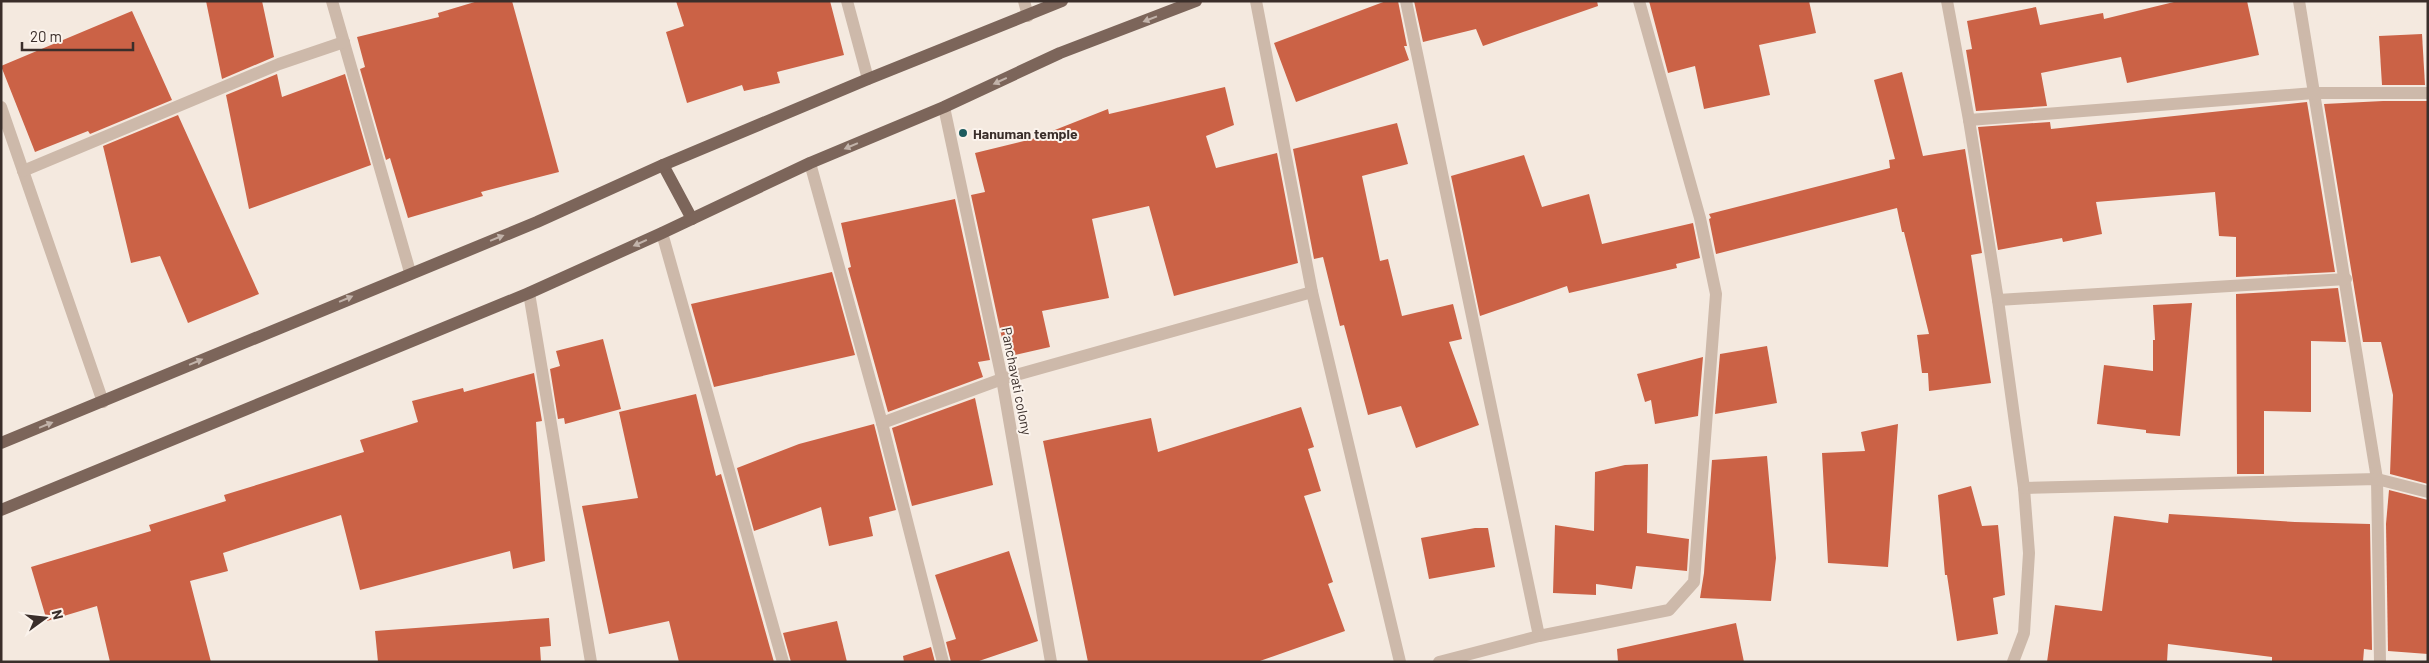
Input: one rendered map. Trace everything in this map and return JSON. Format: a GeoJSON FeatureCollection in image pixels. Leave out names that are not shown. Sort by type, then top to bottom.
{"type":"FeatureCollection","features":[{"type":"Feature","properties":{"kind":"main road"},"geometry":{"type":"LineString","coordinates":[[1,443],[103,402],[410,272],[537,222],[663,164],[1062,1]]}},
{"type":"Feature","properties":{"kind":"main road"},"geometry":{"type":"LineString","coordinates":[[1,510],[529,292],[662,233],[810,163],[944,107],[1060,53],[1196,1]]}},
{"type":"Feature","properties":{"kind":"main road"},"geometry":{"type":"LineString","coordinates":[[663,164],[692,219]]}},
{"type":"Feature","properties":{"kind":"street"},"geometry":{"type":"LineString","coordinates":[[332,1],[410,272]]}},
{"type":"Feature","properties":{"kind":"street"},"geometry":{"type":"LineString","coordinates":[[847,1],[868,79]]}},
{"type":"Feature","properties":{"kind":"street"},"geometry":{"type":"LineString","coordinates":[[1024,1],[1028,16]]}},
{"type":"Feature","properties":{"kind":"street"},"geometry":{"type":"LineString","coordinates":[[1256,1],[1312,292],[1400,662]]}},
{"type":"Feature","properties":{"kind":"street"},"geometry":{"type":"LineString","coordinates":[[1406,1],[1539,636]]}},
{"type":"Feature","properties":{"kind":"street"},"geometry":{"type":"LineString","coordinates":[[1439,662],[1539,636],[1670,610],[1694,582],[1716,294],[1700,218],[1639,1]]}},
{"type":"Feature","properties":{"kind":"street"},"geometry":{"type":"LineString","coordinates":[[1947,1],[1969,120],[1998,300],[2024,488],[2028,562],[2024,633],[2013,662]]}},
{"type":"Feature","properties":{"kind":"street"},"geometry":{"type":"LineString","coordinates":[[2299,1],[2378,479],[2380,662]]}},
{"type":"Feature","properties":{"kind":"street"},"geometry":{"type":"LineString","coordinates":[[23,171],[279,64],[344,42]]}},
{"type":"Feature","properties":{"kind":"street"},"geometry":{"type":"LineString","coordinates":[[1969,120],[2314,93],[2428,93]]}},
{"type":"Feature","properties":{"kind":"street"},"geometry":{"type":"LineString","coordinates":[[1,106],[103,402]]}},
{"type":"Feature","properties":{"kind":"street","name":"Panchavati colony"},"geometry":{"type":"LineString","coordinates":[[944,107],[1002,379],[1051,662]]}},
{"type":"Feature","properties":{"kind":"street"},"geometry":{"type":"LineString","coordinates":[[810,163],[882,423],[943,662]]}},
{"type":"Feature","properties":{"kind":"street"},"geometry":{"type":"LineString","coordinates":[[662,233],[783,662]]}},
{"type":"Feature","properties":{"kind":"street"},"geometry":{"type":"LineString","coordinates":[[1998,300],[2346,279]]}},
{"type":"Feature","properties":{"kind":"street"},"geometry":{"type":"LineString","coordinates":[[529,292],[591,662]]}},
{"type":"Feature","properties":{"kind":"street"},"geometry":{"type":"LineString","coordinates":[[882,423],[1002,379],[1312,292]]}},
{"type":"Feature","properties":{"kind":"street"},"geometry":{"type":"LineString","coordinates":[[2024,488],[2378,479],[2428,492]]}},
{"type":"Feature","properties":{"kind":"building"},"geometry":{"type":"Polygon","coordinates":[[[206,1],[262,1],[274,57],[222,79],[206,1]]]}},
{"type":"Feature","properties":{"kind":"building"},"geometry":{"type":"Polygon","coordinates":[[[478,1],[512,1],[559,172],[481,192],[483,196],[408,218],[390,158],[386,160],[360,69],[365,67],[357,37],[439,17],[438,13],[478,1]]]}},
{"type":"Feature","properties":{"kind":"building"},"geometry":{"type":"Polygon","coordinates":[[[676,1],[830,1],[844,55],[777,72],[780,83],[744,91],[742,85],[687,103],[666,32],[684,26],[676,1]]]}},
{"type":"Feature","properties":{"kind":"building"},"geometry":{"type":"Polygon","coordinates":[[[1386,1],[1398,1],[1407,46],[1404,46],[1409,60],[1296,102],[1274,43],[1386,1]]]}},
{"type":"Feature","properties":{"kind":"building"},"geometry":{"type":"Polygon","coordinates":[[[1414,1],[1597,1],[1598,6],[1483,46],[1476,29],[1423,42],[1414,1]]]}},
{"type":"Feature","properties":{"kind":"building"},"geometry":{"type":"Polygon","coordinates":[[[1649,1],[1809,1],[1816,33],[1759,45],[1770,95],[1704,109],[1695,66],[1668,73],[1649,1]]]}},
{"type":"Feature","properties":{"kind":"building"},"geometry":{"type":"Polygon","coordinates":[[[2178,1],[2247,1],[2259,55],[2127,83],[2121,57],[2041,73],[2047,106],[1976,111],[1966,50],[1972,49],[1967,21],[2036,7],[2040,25],[2103,13],[2104,19],[2178,1]]]}},
{"type":"Feature","properties":{"kind":"building"},"geometry":{"type":"Polygon","coordinates":[[[132,11],[172,100],[90,134],[88,131],[35,152],[1,66],[132,11]]]}},
{"type":"Feature","properties":{"kind":"building"},"geometry":{"type":"Polygon","coordinates":[[[2422,34],[2425,85],[2382,85],[2379,36],[2422,34]]]}},
{"type":"Feature","properties":{"kind":"building"},"geometry":{"type":"Polygon","coordinates":[[[1902,72],[1923,156],[1965,149],[1982,253],[1971,255],[1991,383],[1929,391],[1928,373],[1922,373],[1917,335],[1929,334],[1897,208],[1716,254],[1709,214],[1890,168],[1889,160],[1895,159],[1874,80],[1902,72]]]}},
{"type":"Feature","properties":{"kind":"building"},"geometry":{"type":"Polygon","coordinates":[[[277,74],[282,97],[345,74],[371,165],[249,209],[226,95],[277,74]]]}},
{"type":"Feature","properties":{"kind":"building"},"geometry":{"type":"Polygon","coordinates":[[[1225,87],[1234,125],[1206,136],[1216,168],[1277,153],[1298,263],[1174,296],[1149,206],[1092,219],[1109,298],[1042,311],[1050,347],[1006,357],[971,195],[985,192],[975,153],[1032,139],[1108,109],[1109,114],[1225,87]]]}},
{"type":"Feature","properties":{"kind":"building"},"geometry":{"type":"Polygon","coordinates":[[[2428,101],[2428,484],[2390,474],[2393,395],[2381,342],[2363,342],[2324,104],[2428,101]]]}},
{"type":"Feature","properties":{"kind":"building"},"geometry":{"type":"Polygon","coordinates":[[[2307,102],[2335,272],[2236,277],[2236,237],[2219,236],[2215,192],[2096,202],[2102,234],[2063,242],[2062,238],[1998,250],[1978,127],[2050,122],[2051,129],[2307,102]]]}},
{"type":"Feature","properties":{"kind":"building"},"geometry":{"type":"Polygon","coordinates":[[[178,115],[259,294],[188,323],[160,256],[131,263],[103,146],[178,115]]]}},
{"type":"Feature","properties":{"kind":"building"},"geometry":{"type":"Polygon","coordinates":[[[1397,123],[1408,164],[1362,176],[1380,261],[1388,259],[1402,316],[1453,304],[1462,339],[1449,342],[1479,425],[1416,448],[1401,406],[1368,415],[1344,325],[1340,326],[1323,257],[1314,259],[1293,149],[1397,123]]]}},
{"type":"Feature","properties":{"kind":"building"},"geometry":{"type":"Polygon","coordinates":[[[1524,155],[1542,207],[1589,194],[1602,244],[1693,223],[1700,258],[1676,264],[1677,268],[1569,293],[1567,286],[1480,316],[1451,176],[1524,155]]]}},
{"type":"Feature","properties":{"kind":"building"},"geometry":{"type":"Polygon","coordinates":[[[955,199],[990,360],[978,362],[983,377],[888,412],[848,268],[851,267],[841,223],[955,199]]]}},
{"type":"Feature","properties":{"kind":"building"},"geometry":{"type":"Polygon","coordinates":[[[832,272],[855,355],[714,387],[691,304],[832,272]]]}},
{"type":"Feature","properties":{"kind":"building"},"geometry":{"type":"Polygon","coordinates":[[[2338,288],[2346,342],[2311,341],[2311,412],[2264,411],[2264,474],[2237,474],[2236,294],[2338,288]]]}},
{"type":"Feature","properties":{"kind":"building"},"geometry":{"type":"Polygon","coordinates":[[[2192,303],[2180,436],[2146,433],[2146,430],[2097,424],[2104,365],[2153,371],[2153,340],[2155,340],[2153,305],[2192,303]]]}},
{"type":"Feature","properties":{"kind":"building"},"geometry":{"type":"Polygon","coordinates":[[[603,339],[621,409],[565,424],[564,418],[558,419],[550,369],[560,366],[556,351],[603,339]]]}},
{"type":"Feature","properties":{"kind":"building"},"geometry":{"type":"Polygon","coordinates":[[[1767,346],[1777,403],[1715,414],[1720,354],[1767,346]]]}},
{"type":"Feature","properties":{"kind":"building"},"geometry":{"type":"Polygon","coordinates":[[[1703,357],[1698,416],[1655,424],[1651,400],[1645,402],[1637,374],[1703,357]]]}},
{"type":"Feature","properties":{"kind":"building"},"geometry":{"type":"Polygon","coordinates":[[[534,373],[542,421],[536,422],[545,561],[513,569],[510,551],[360,590],[341,515],[223,553],[228,571],[190,581],[211,662],[110,662],[97,606],[47,621],[31,567],[151,531],[149,525],[226,501],[224,495],[364,452],[360,440],[418,422],[412,401],[463,388],[464,392],[534,373]]]}},
{"type":"Feature","properties":{"kind":"building"},"geometry":{"type":"Polygon","coordinates":[[[696,394],[716,476],[721,474],[774,662],[679,662],[669,621],[609,634],[582,506],[638,498],[619,412],[696,394]]]}},
{"type":"Feature","properties":{"kind":"building"},"geometry":{"type":"Polygon","coordinates":[[[975,398],[993,485],[912,506],[892,428],[975,398]]]}},
{"type":"Feature","properties":{"kind":"building"},"geometry":{"type":"Polygon","coordinates":[[[1301,407],[1314,447],[1308,449],[1321,491],[1304,496],[1333,582],[1328,584],[1345,631],[1257,662],[1088,662],[1043,441],[1151,418],[1158,452],[1301,407]]]}},
{"type":"Feature","properties":{"kind":"building"},"geometry":{"type":"Polygon","coordinates":[[[874,424],[896,510],[869,517],[873,536],[829,546],[821,507],[754,531],[737,468],[799,444],[874,424]]]}},
{"type":"Feature","properties":{"kind":"building"},"geometry":{"type":"Polygon","coordinates":[[[1898,424],[1888,567],[1828,563],[1822,453],[1865,451],[1861,432],[1898,424]]]}},
{"type":"Feature","properties":{"kind":"building"},"geometry":{"type":"Polygon","coordinates":[[[1767,456],[1776,558],[1771,601],[1700,598],[1704,573],[1712,460],[1767,456]]]}},
{"type":"Feature","properties":{"kind":"building"},"geometry":{"type":"Polygon","coordinates":[[[1648,464],[1647,533],[1689,539],[1687,571],[1636,566],[1632,589],[1596,584],[1596,595],[1553,593],[1555,525],[1594,531],[1595,472],[1625,465],[1648,464]]]}},
{"type":"Feature","properties":{"kind":"building"},"geometry":{"type":"Polygon","coordinates":[[[1971,486],[1982,526],[1998,525],[2005,595],[1993,598],[1998,634],[1957,641],[1947,575],[1945,575],[1938,495],[1971,486]]]}},
{"type":"Feature","properties":{"kind":"building"},"geometry":{"type":"Polygon","coordinates":[[[2389,490],[2428,500],[2428,654],[2388,651],[2386,524],[2389,490]]]}},
{"type":"Feature","properties":{"kind":"building"},"geometry":{"type":"Polygon","coordinates":[[[2169,514],[2295,522],[2370,524],[2372,650],[2364,649],[2363,662],[2272,662],[2272,657],[2168,644],[2167,662],[2047,662],[2055,605],[2102,611],[2114,516],[2168,523],[2169,514]]]}},
{"type":"Feature","properties":{"kind":"building"},"geometry":{"type":"Polygon","coordinates":[[[1475,528],[1488,528],[1495,567],[1429,579],[1421,538],[1475,528]]]}},
{"type":"Feature","properties":{"kind":"building"},"geometry":{"type":"Polygon","coordinates":[[[1009,551],[1038,641],[976,662],[951,662],[946,642],[956,639],[935,575],[1009,551]]]}},
{"type":"Feature","properties":{"kind":"building"},"geometry":{"type":"Polygon","coordinates":[[[549,618],[551,646],[540,647],[541,662],[378,662],[375,631],[549,618]]]}},
{"type":"Feature","properties":{"kind":"building"},"geometry":{"type":"Polygon","coordinates":[[[837,621],[847,662],[791,662],[783,633],[837,621]]]}},
{"type":"Feature","properties":{"kind":"building"},"geometry":{"type":"Polygon","coordinates":[[[1736,623],[1744,662],[1618,662],[1617,649],[1736,623]]]}},
{"type":"Feature","properties":{"kind":"building"},"geometry":{"type":"Polygon","coordinates":[[[931,647],[935,662],[904,662],[903,656],[931,647]]]}},
{"type":"Feature","properties":{"kind":"place","name":"Hanuman temple"},"geometry":{"type":"Point","coordinates":[963,133]}}]}
